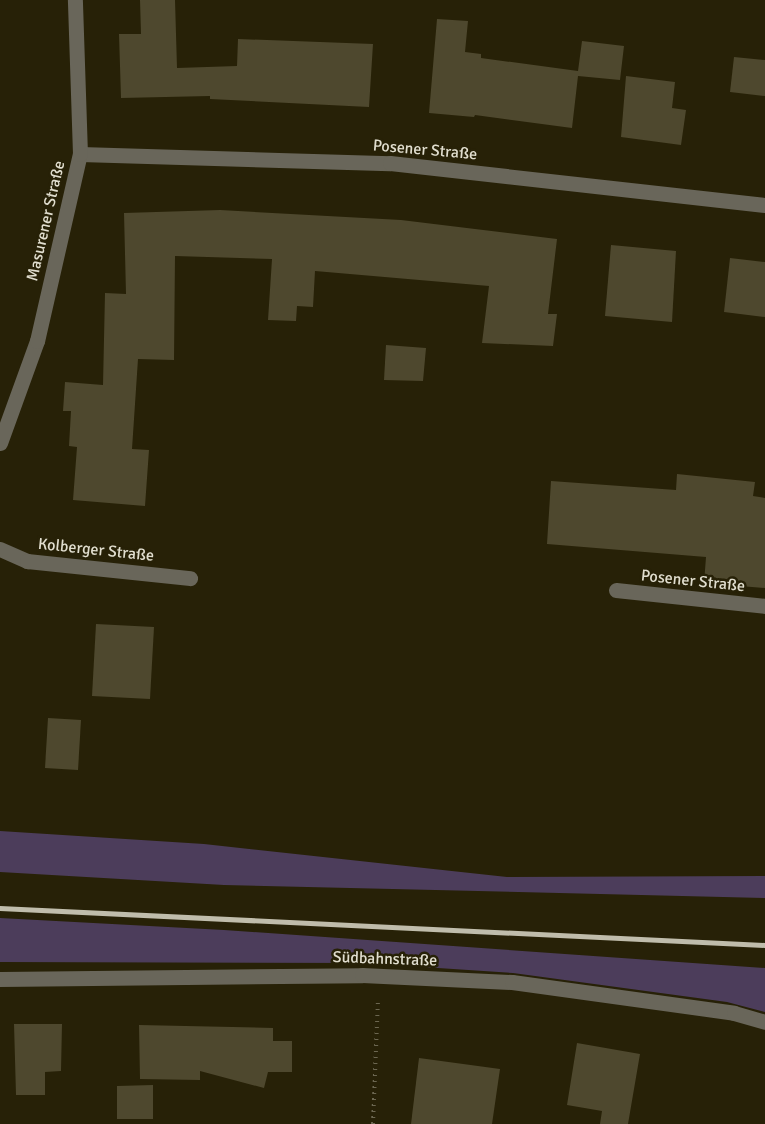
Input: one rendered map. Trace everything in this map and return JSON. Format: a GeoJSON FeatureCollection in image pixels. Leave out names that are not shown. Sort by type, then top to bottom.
{"type":"FeatureCollection","features":[{"type":"Feature","properties":{"kind":"street","name":"Masurener Straße"},"geometry":{"type":"LineString","coordinates":[[0,443],[37,341],[80,154],[75,0]]}},
{"type":"Feature","properties":{"kind":"street","name":"Posener Straße"},"geometry":{"type":"LineString","coordinates":[[80,154],[390,163],[765,205]]}},
{"type":"Feature","properties":{"kind":"street","name":"Kolberger Straße"},"geometry":{"type":"LineString","coordinates":[[0,549],[27,561],[190,578]]}},
{"type":"Feature","properties":{"kind":"street","name":"Posener Straße"},"geometry":{"type":"LineString","coordinates":[[616,590],[765,606]]}},
{"type":"Feature","properties":{"kind":"street","name":"Südbahnstraße"},"geometry":{"type":"LineString","coordinates":[[0,980],[379,976],[512,982],[734,1014],[765,1022]]}},
{"type":"Feature","properties":{"kind":"path"},"geometry":{"type":"LineString","coordinates":[[373,1124],[379,976]]}},
{"type":"Feature","properties":{"kind":"shaded area"},"geometry":{"type":"Polygon","coordinates":[[[0,831],[204,844],[507,877],[765,876],[765,898],[224,885],[0,872],[0,831]]]}},
{"type":"Feature","properties":{"kind":"shaded area"},"geometry":{"type":"Polygon","coordinates":[[[0,918],[224,930],[765,968],[765,1012],[727,1002],[513,973],[362,963],[0,962],[0,918]]]}},
{"type":"Feature","properties":{"kind":"building"},"geometry":{"type":"Polygon","coordinates":[[[140,0],[175,0],[177,68],[237,66],[238,39],[373,44],[369,107],[210,99],[210,96],[121,98],[119,34],[141,34],[140,0]]]}},
{"type":"Feature","properties":{"kind":"building"},"geometry":{"type":"Polygon","coordinates":[[[437,19],[468,21],[465,52],[481,54],[481,58],[578,71],[582,41],[624,46],[620,80],[578,76],[572,128],[475,115],[474,117],[429,113],[437,19]]]}},
{"type":"Feature","properties":{"kind":"building"},"geometry":{"type":"Polygon","coordinates":[[[734,57],[765,60],[765,96],[730,92],[734,57]]]}},
{"type":"Feature","properties":{"kind":"building"},"geometry":{"type":"Polygon","coordinates":[[[626,76],[675,82],[672,108],[686,110],[681,145],[621,137],[626,76]]]}},
{"type":"Feature","properties":{"kind":"building"},"geometry":{"type":"Polygon","coordinates":[[[220,210],[401,220],[557,239],[548,314],[557,314],[553,346],[482,343],[489,286],[315,271],[313,307],[297,306],[296,321],[268,320],[272,259],[175,256],[174,360],[138,359],[132,449],[149,450],[145,506],[73,500],[77,447],[69,446],[71,411],[63,411],[65,382],[103,385],[105,293],[126,294],[124,213],[220,210]]]}},
{"type":"Feature","properties":{"kind":"building"},"geometry":{"type":"Polygon","coordinates":[[[611,245],[676,251],[672,322],[605,316],[611,245]]]}},
{"type":"Feature","properties":{"kind":"building"},"geometry":{"type":"Polygon","coordinates":[[[730,258],[765,262],[765,317],[724,312],[730,258]]]}},
{"type":"Feature","properties":{"kind":"building"},"geometry":{"type":"Polygon","coordinates":[[[386,345],[426,348],[423,381],[384,380],[386,345]]]}},
{"type":"Feature","properties":{"kind":"building"},"geometry":{"type":"Polygon","coordinates":[[[677,474],[755,482],[753,496],[765,498],[765,588],[704,583],[706,557],[547,544],[551,481],[676,490],[677,474]]]}},
{"type":"Feature","properties":{"kind":"building"},"geometry":{"type":"Polygon","coordinates":[[[96,624],[154,627],[150,699],[92,696],[96,624]]]}},
{"type":"Feature","properties":{"kind":"building"},"geometry":{"type":"Polygon","coordinates":[[[48,718],[81,720],[78,770],[45,768],[48,718]]]}},
{"type":"Feature","properties":{"kind":"building"},"geometry":{"type":"Polygon","coordinates":[[[14,1024],[62,1024],[61,1071],[45,1072],[45,1095],[16,1095],[14,1024]]]}},
{"type":"Feature","properties":{"kind":"building"},"geometry":{"type":"Polygon","coordinates":[[[139,1025],[273,1028],[273,1041],[292,1041],[292,1072],[268,1072],[264,1088],[200,1071],[200,1080],[140,1079],[139,1025]]]}},
{"type":"Feature","properties":{"kind":"building"},"geometry":{"type":"Polygon","coordinates":[[[577,1043],[640,1054],[628,1124],[600,1124],[602,1111],[567,1105],[577,1043]]]}},
{"type":"Feature","properties":{"kind":"building"},"geometry":{"type":"Polygon","coordinates":[[[419,1058],[500,1069],[492,1124],[411,1124],[419,1058]]]}},
{"type":"Feature","properties":{"kind":"building"},"geometry":{"type":"Polygon","coordinates":[[[153,1085],[153,1119],[117,1119],[117,1086],[153,1085]]]}},
{"type":"Feature","properties":{"kind":"railway"},"geometry":{"type":"LineString","coordinates":[[0,908],[765,945]]}}]}
